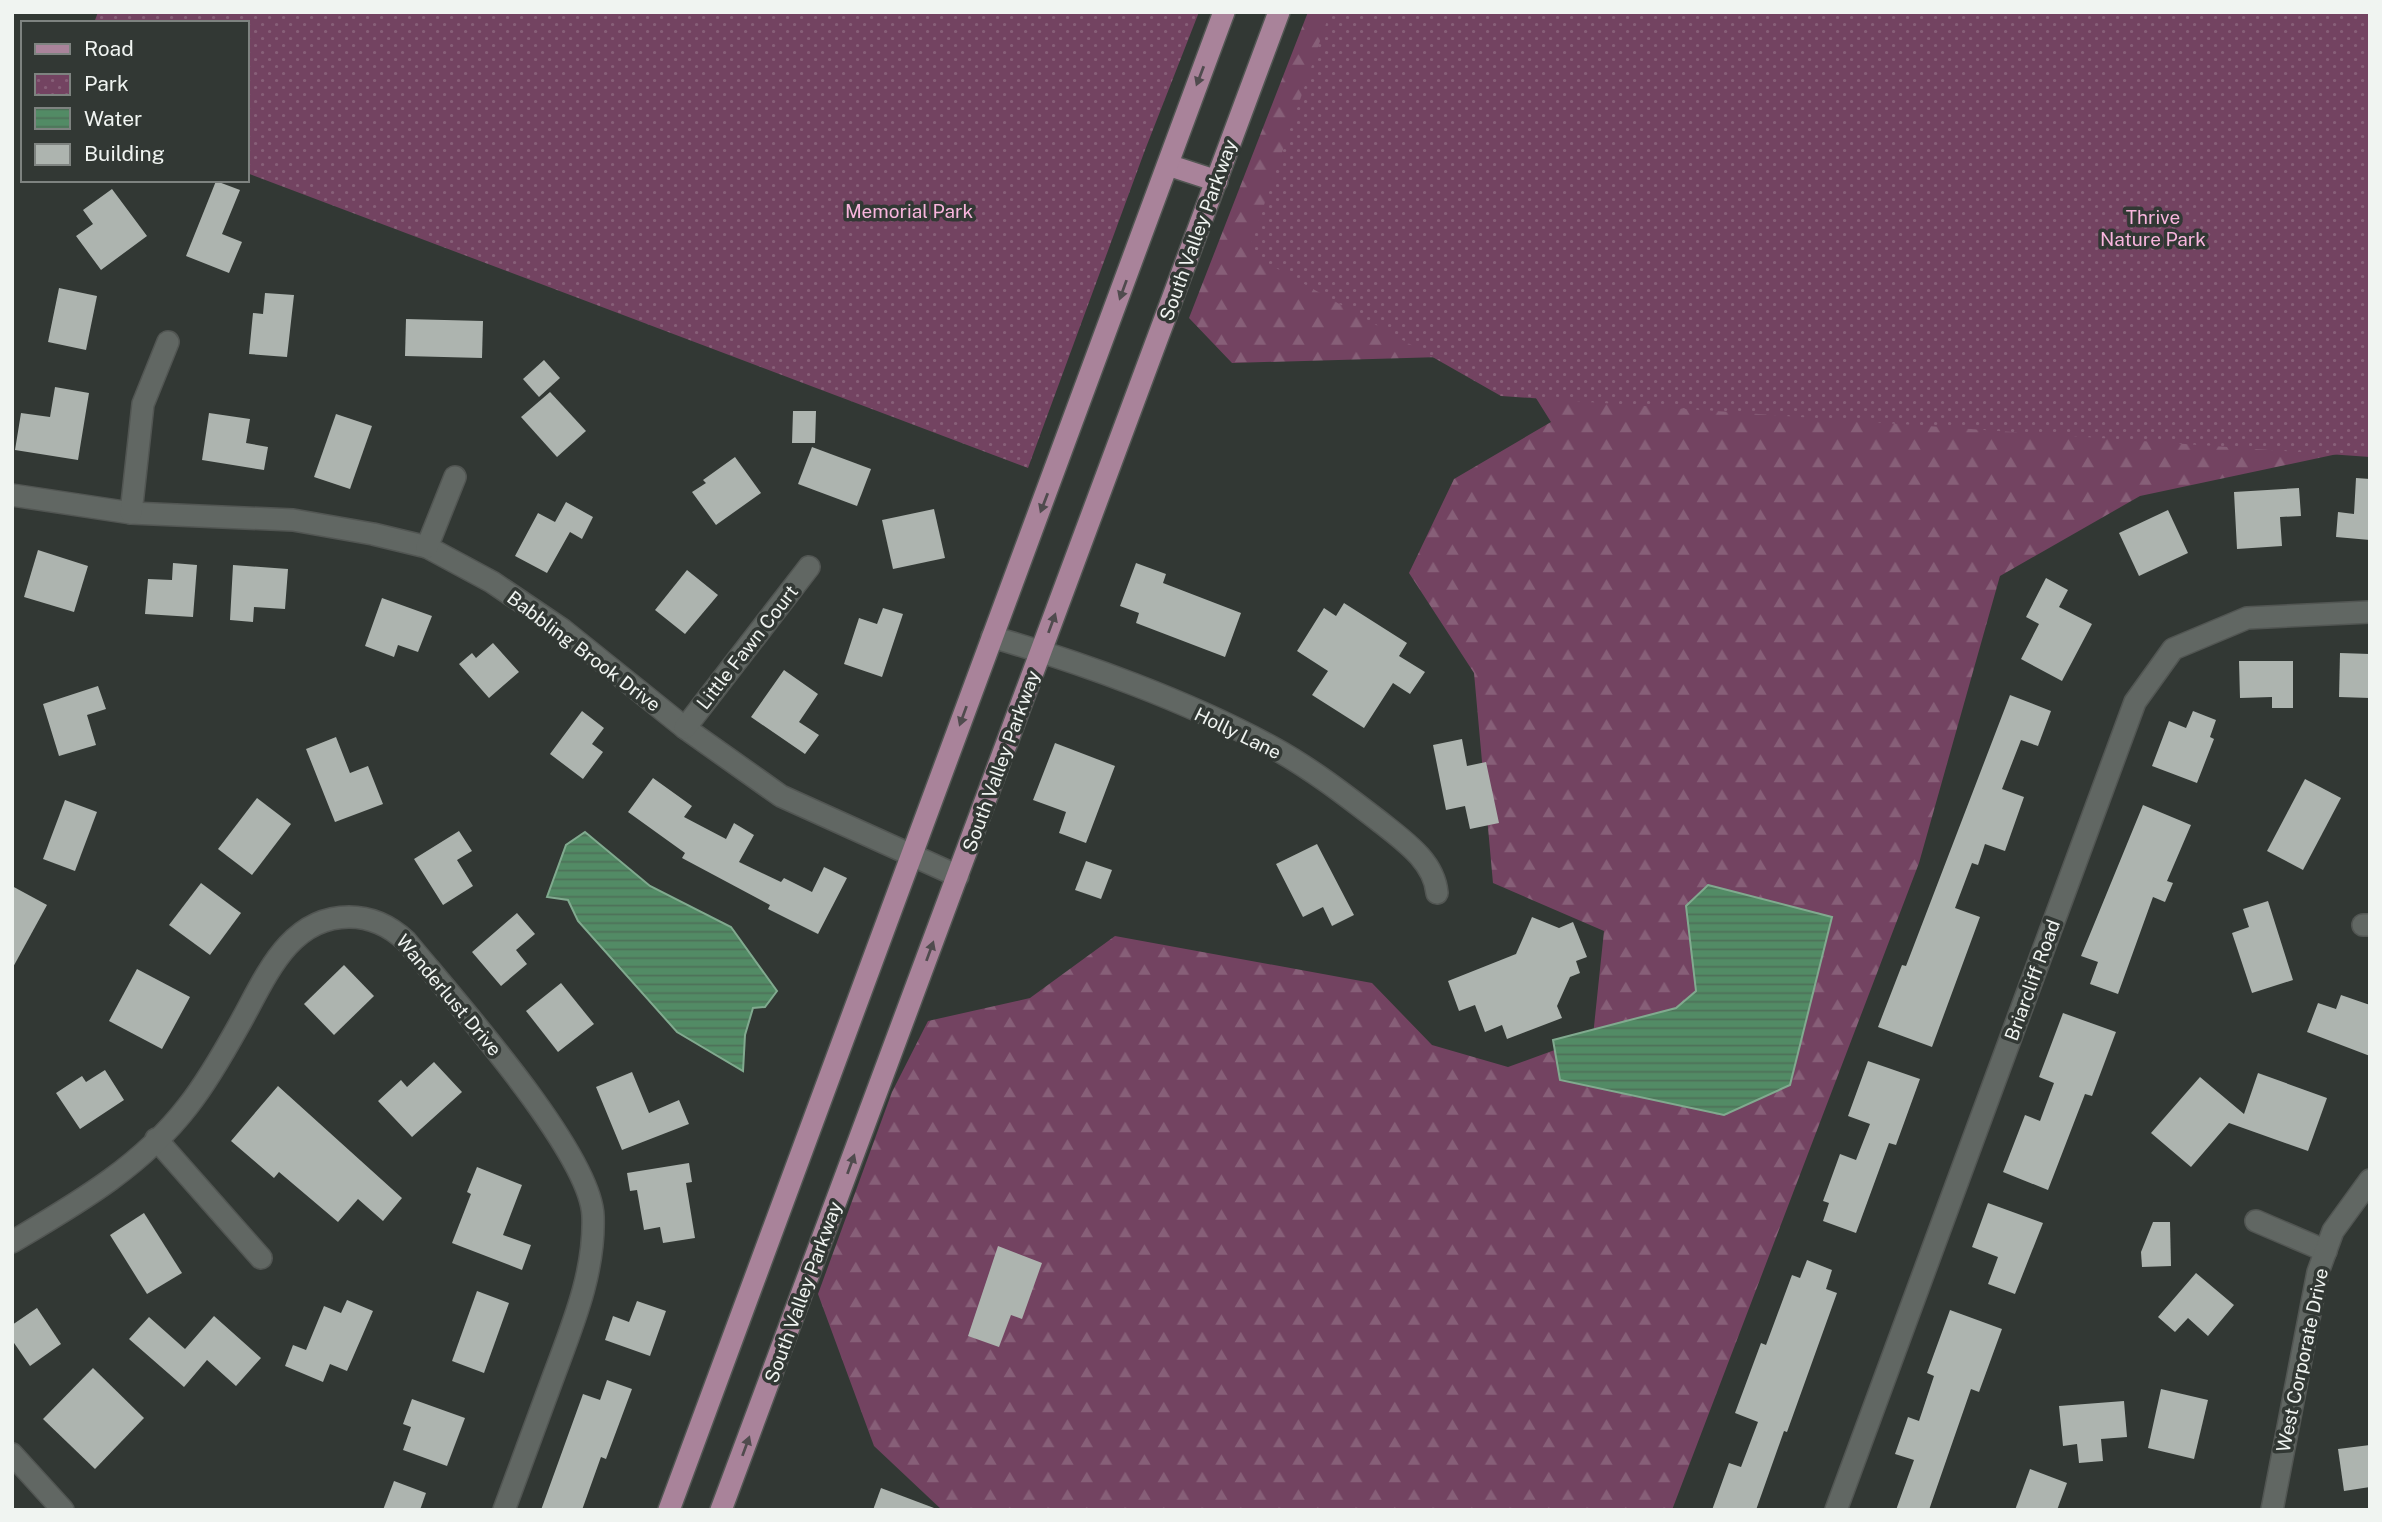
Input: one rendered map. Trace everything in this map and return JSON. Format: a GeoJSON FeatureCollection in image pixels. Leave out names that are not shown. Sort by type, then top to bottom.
{"type":"FeatureCollection","features":[{"type":"Feature","properties":{"kind":"main road"},"geometry":{"type":"LineString","coordinates":[[669,1510],[1224,12]]}},
{"type":"Feature","properties":{"kind":"main road","name":"South Valley Parkway"},"geometry":{"type":"LineString","coordinates":[[722,1510],[1279,12]]}},
{"type":"Feature","properties":{"kind":"main road"},"geometry":{"type":"LineString","coordinates":[[1168,165],[1217,181]]}},
{"type":"Feature","properties":{"kind":"street"},"geometry":{"type":"LineString","coordinates":[[131,513],[143,404],[168,342]]}},
{"type":"Feature","properties":{"kind":"street"},"geometry":{"type":"LineString","coordinates":[[427,547],[456,477]]}},
{"type":"Feature","properties":{"kind":"street","name":"Babbling Brook Drive"},"geometry":{"type":"LineString","coordinates":[[12,495],[131,513],[293,520],[427,547],[492,582],[563,630],[685,728],[781,796],[958,876]]}},
{"type":"Feature","properties":{"kind":"street","name":"Little Fawn Court"},"geometry":{"type":"LineString","coordinates":[[685,728],[809,567]]}},
{"type":"Feature","properties":{"kind":"street","name":"Briarcliff Road"},"geometry":{"type":"LineString","coordinates":[[1836,1510],[2135,702],[2173,649],[2247,618],[2370,611]]}},
{"type":"Feature","properties":{"kind":"street","name":"Holly Lane"},"geometry":{"type":"LineString","coordinates":[[992,637],[1042,651],[1194,711],[1280,752],[1332,784],[1406,842],[1435,874],[1437,893]]}},
{"type":"Feature","properties":{"kind":"street","name":"Wanderlust Drive"},"geometry":{"type":"LineString","coordinates":[[12,1242],[94,1194],[125,1170],[188,1107],[272,966],[291,942],[310,925],[329,917],[362,917],[391,927],[406,941],[533,1098],[577,1169],[593,1214],[590,1260],[582,1300],[504,1510]]}},
{"type":"Feature","properties":{"kind":"street"},"geometry":{"type":"LineString","coordinates":[[156,1139],[261,1258]]}},
{"type":"Feature","properties":{"kind":"street","name":"West Corporate Drive"},"geometry":{"type":"LineString","coordinates":[[2272,1510],[2318,1272],[2333,1231],[2370,1181]]}},
{"type":"Feature","properties":{"kind":"street"},"geometry":{"type":"LineString","coordinates":[[2256,1221],[2326,1251]]}},
{"type":"Feature","properties":{"kind":"street"},"geometry":{"type":"LineString","coordinates":[[12,1454],[63,1510]]}},
{"type":"Feature","properties":{"kind":"green space","name":"Memorial Park"},"geometry":{"type":"Polygon","coordinates":[[[98,12],[1199,12],[1145,150],[1028,468],[248,173],[248,21],[95,21],[98,12]]]}},
{"type":"Feature","properties":{"kind":"green space"},"geometry":{"type":"Polygon","coordinates":[[[1308,12],[2366,12],[2370,447],[2140,496],[2000,576],[1919,863],[1672,1510],[942,1510],[874,1446],[818,1294],[892,1092],[928,1021],[1030,998],[1115,936],[1372,983],[1432,1045],[1508,1067],[1593,1036],[1604,931],[1493,883],[1474,673],[1409,573],[1454,479],[1551,422],[1509,355],[1232,363],[1189,318],[1308,12]]]}},
{"type":"Feature","properties":{"kind":"green space","name":"Thrive Nature Park"},"geometry":{"type":"Polygon","coordinates":[[[1330,12],[2370,12],[2370,457],[1501,396],[1248,252],[1330,12]]]}},
{"type":"Feature","properties":{"kind":"water"},"geometry":{"type":"Polygon","coordinates":[[[585,832],[650,886],[731,927],[777,991],[765,1007],[753,1008],[745,1035],[743,1071],[677,1032],[578,921],[568,900],[547,897],[566,845],[585,832]]]}},
{"type":"Feature","properties":{"kind":"water"},"geometry":{"type":"Polygon","coordinates":[[[1708,885],[1832,917],[1790,1085],[1724,1115],[1560,1080],[1553,1040],[1676,1008],[1696,991],[1686,906],[1708,885]]]}},
{"type":"Feature","properties":{"kind":"building"},"geometry":{"type":"Polygon","coordinates":[[[216,182],[240,190],[222,234],[242,242],[229,273],[186,256],[216,182]]]}},
{"type":"Feature","properties":{"kind":"building"},"geometry":{"type":"Polygon","coordinates":[[[112,189],[147,236],[101,270],[76,236],[93,224],[83,210],[112,189]]]}},
{"type":"Feature","properties":{"kind":"building"},"geometry":{"type":"Polygon","coordinates":[[[59,288],[97,296],[86,350],[48,342],[59,288]]]}},
{"type":"Feature","properties":{"kind":"building"},"geometry":{"type":"Polygon","coordinates":[[[265,293],[294,295],[287,357],[249,354],[253,313],[263,314],[265,293]]]}},
{"type":"Feature","properties":{"kind":"building"},"geometry":{"type":"Polygon","coordinates":[[[406,319],[483,321],[482,358],[405,356],[406,319]]]}},
{"type":"Feature","properties":{"kind":"building"},"geometry":{"type":"Polygon","coordinates":[[[544,360],[560,378],[539,397],[523,379],[544,360]]]}},
{"type":"Feature","properties":{"kind":"building"},"geometry":{"type":"Polygon","coordinates":[[[55,387],[89,393],[78,460],[15,450],[21,413],[50,417],[55,387]]]}},
{"type":"Feature","properties":{"kind":"building"},"geometry":{"type":"Polygon","coordinates":[[[550,392],[586,431],[557,457],[521,417],[550,392]]]}},
{"type":"Feature","properties":{"kind":"building"},"geometry":{"type":"Polygon","coordinates":[[[793,411],[816,411],[815,443],[792,443],[793,411]]]}},
{"type":"Feature","properties":{"kind":"building"},"geometry":{"type":"Polygon","coordinates":[[[209,413],[250,419],[246,443],[268,447],[264,470],[202,460],[209,413]]]}},
{"type":"Feature","properties":{"kind":"building"},"geometry":{"type":"Polygon","coordinates":[[[336,414],[372,426],[350,489],[314,477],[336,414]]]}},
{"type":"Feature","properties":{"kind":"building"},"geometry":{"type":"Polygon","coordinates":[[[812,447],[871,469],[857,506],[798,484],[812,447]]]}},
{"type":"Feature","properties":{"kind":"building"},"geometry":{"type":"Polygon","coordinates":[[[735,457],[761,493],[716,525],[692,492],[706,483],[703,480],[735,457]]]}},
{"type":"Feature","properties":{"kind":"building"},"geometry":{"type":"Polygon","coordinates":[[[2356,478],[2370,479],[2370,540],[2336,537],[2338,512],[2354,514],[2356,478]]]}},
{"type":"Feature","properties":{"kind":"building"},"geometry":{"type":"Polygon","coordinates":[[[2299,488],[2301,516],[2280,517],[2282,546],[2237,549],[2234,492],[2299,488]]]}},
{"type":"Feature","properties":{"kind":"building"},"geometry":{"type":"Polygon","coordinates":[[[566,502],[593,517],[582,539],[570,532],[547,573],[515,556],[538,513],[555,522],[566,502]]]}},
{"type":"Feature","properties":{"kind":"building"},"geometry":{"type":"Polygon","coordinates":[[[934,509],[945,558],[893,569],[882,520],[934,509]]]}},
{"type":"Feature","properties":{"kind":"building"},"geometry":{"type":"Polygon","coordinates":[[[2168,510],[2188,553],[2139,576],[2119,533],[2168,510]]]}},
{"type":"Feature","properties":{"kind":"building"},"geometry":{"type":"Polygon","coordinates":[[[38,550],[88,566],[74,612],[24,597],[38,550]]]}},
{"type":"Feature","properties":{"kind":"building"},"geometry":{"type":"Polygon","coordinates":[[[173,563],[197,565],[193,617],[145,614],[148,579],[172,580],[173,563]]]}},
{"type":"Feature","properties":{"kind":"building"},"geometry":{"type":"Polygon","coordinates":[[[1136,563],[1166,574],[1163,583],[1241,613],[1225,657],[1136,623],[1139,613],[1120,606],[1136,563]]]}},
{"type":"Feature","properties":{"kind":"building"},"geometry":{"type":"Polygon","coordinates":[[[233,565],[288,569],[285,609],[254,607],[253,622],[230,620],[233,565]]]}},
{"type":"Feature","properties":{"kind":"building"},"geometry":{"type":"Polygon","coordinates":[[[687,570],[718,595],[685,634],[655,610],[687,570]]]}},
{"type":"Feature","properties":{"kind":"building"},"geometry":{"type":"Polygon","coordinates":[[[2046,578],[2068,590],[2059,607],[2092,624],[2062,681],[2021,659],[2039,624],[2026,617],[2046,578]]]}},
{"type":"Feature","properties":{"kind":"building"},"geometry":{"type":"Polygon","coordinates":[[[382,598],[432,616],[418,652],[398,645],[394,657],[365,646],[382,598]]]}},
{"type":"Feature","properties":{"kind":"building"},"geometry":{"type":"Polygon","coordinates":[[[1344,603],[1407,643],[1399,656],[1425,672],[1410,694],[1393,683],[1364,728],[1312,695],[1328,671],[1297,651],[1324,608],[1336,616],[1344,603]]]}},
{"type":"Feature","properties":{"kind":"building"},"geometry":{"type":"Polygon","coordinates":[[[883,608],[903,614],[882,677],[844,664],[859,618],[877,624],[883,608]]]}},
{"type":"Feature","properties":{"kind":"building"},"geometry":{"type":"Polygon","coordinates":[[[493,643],[519,672],[489,698],[459,664],[472,653],[476,658],[493,643]]]}},
{"type":"Feature","properties":{"kind":"building"},"geometry":{"type":"Polygon","coordinates":[[[2340,653],[2370,654],[2370,698],[2339,697],[2340,653]]]}},
{"type":"Feature","properties":{"kind":"building"},"geometry":{"type":"Polygon","coordinates":[[[2239,661],[2293,661],[2293,708],[2272,708],[2272,697],[2240,698],[2239,661]]]}},
{"type":"Feature","properties":{"kind":"building"},"geometry":{"type":"Polygon","coordinates":[[[784,670],[818,694],[799,722],[819,735],[805,754],[751,717],[784,670]]]}},
{"type":"Feature","properties":{"kind":"building"},"geometry":{"type":"Polygon","coordinates":[[[98,686],[106,709],[87,715],[96,745],[59,756],[43,704],[98,686]]]}},
{"type":"Feature","properties":{"kind":"building"},"geometry":{"type":"Polygon","coordinates":[[[2010,695],[2051,711],[2038,746],[2021,740],[2002,789],[2024,797],[2005,851],[1985,844],[1978,865],[1972,863],[1955,908],[1980,917],[1932,1047],[1878,1027],[1902,965],[1906,966],[2010,695]]]}},
{"type":"Feature","properties":{"kind":"building"},"geometry":{"type":"Polygon","coordinates":[[[582,711],[604,728],[592,744],[603,752],[583,779],[550,754],[582,711]]]}},
{"type":"Feature","properties":{"kind":"building"},"geometry":{"type":"Polygon","coordinates":[[[2193,711],[2216,720],[2210,737],[2214,739],[2197,783],[2152,766],[2169,721],[2186,728],[2193,711]]]}},
{"type":"Feature","properties":{"kind":"building"},"geometry":{"type":"Polygon","coordinates":[[[336,737],[350,773],[368,766],[383,804],[335,822],[306,749],[336,737]]]}},
{"type":"Feature","properties":{"kind":"building"},"geometry":{"type":"Polygon","coordinates":[[[1462,739],[1467,766],[1486,762],[1499,823],[1470,829],[1465,806],[1446,810],[1433,745],[1462,739]]]}},
{"type":"Feature","properties":{"kind":"building"},"geometry":{"type":"Polygon","coordinates":[[[1055,743],[1115,766],[1086,843],[1059,833],[1066,812],[1033,800],[1055,743]]]}},
{"type":"Feature","properties":{"kind":"building"},"geometry":{"type":"Polygon","coordinates":[[[653,778],[692,806],[684,817],[726,839],[734,823],[754,835],[739,862],[781,882],[784,878],[812,892],[824,867],[847,878],[818,934],[768,909],[770,905],[682,858],[685,853],[628,812],[653,778]]]}},
{"type":"Feature","properties":{"kind":"building"},"geometry":{"type":"Polygon","coordinates":[[[2305,779],[2341,798],[2303,870],[2267,851],[2305,779]]]}},
{"type":"Feature","properties":{"kind":"building"},"geometry":{"type":"Polygon","coordinates":[[[257,798],[291,824],[252,875],[218,849],[257,798]]]}},
{"type":"Feature","properties":{"kind":"building"},"geometry":{"type":"Polygon","coordinates":[[[65,800],[97,812],[75,871],[43,859],[65,800]]]}},
{"type":"Feature","properties":{"kind":"building"},"geometry":{"type":"Polygon","coordinates":[[[2143,805],[2191,825],[2167,881],[2173,883],[2165,902],[2153,897],[2118,994],[2090,984],[2098,962],[2081,956],[2143,805]]]}},
{"type":"Feature","properties":{"kind":"building"},"geometry":{"type":"Polygon","coordinates":[[[459,831],[472,851],[457,860],[473,886],[443,905],[414,859],[459,831]]]}},
{"type":"Feature","properties":{"kind":"building"},"geometry":{"type":"Polygon","coordinates":[[[1317,844],[1354,915],[1332,926],[1323,907],[1303,917],[1276,864],[1317,844]]]}},
{"type":"Feature","properties":{"kind":"building"},"geometry":{"type":"Polygon","coordinates":[[[1086,861],[1112,870],[1101,899],[1075,890],[1086,861]]]}},
{"type":"Feature","properties":{"kind":"building"},"geometry":{"type":"Polygon","coordinates":[[[201,883],[241,913],[210,955],[169,925],[201,883]]]}},
{"type":"Feature","properties":{"kind":"building"},"geometry":{"type":"Polygon","coordinates":[[[12,886],[47,905],[12,969],[12,886]]]}},
{"type":"Feature","properties":{"kind":"building"},"geometry":{"type":"Polygon","coordinates":[[[2268,901],[2293,980],[2252,993],[2232,933],[2249,927],[2243,909],[2268,901]]]}},
{"type":"Feature","properties":{"kind":"building"},"geometry":{"type":"Polygon","coordinates":[[[517,913],[535,934],[516,950],[527,964],[501,986],[472,952],[517,913]]]}},
{"type":"Feature","properties":{"kind":"building"},"geometry":{"type":"Polygon","coordinates":[[[1532,917],[1559,928],[1573,922],[1587,957],[1576,961],[1580,973],[1570,977],[1557,1006],[1562,1018],[1507,1039],[1502,1025],[1485,1032],[1475,1005],[1459,1011],[1448,981],[1516,954],[1532,917]]]}},
{"type":"Feature","properties":{"kind":"building"},"geometry":{"type":"Polygon","coordinates":[[[344,965],[374,996],[334,1035],[304,1004],[344,965]]]}},
{"type":"Feature","properties":{"kind":"building"},"geometry":{"type":"Polygon","coordinates":[[[137,969],[190,997],[162,1049],[109,1021],[137,969]]]}},
{"type":"Feature","properties":{"kind":"building"},"geometry":{"type":"Polygon","coordinates":[[[561,983],[594,1024],[558,1052],[526,1011],[561,983]]]}},
{"type":"Feature","properties":{"kind":"building"},"geometry":{"type":"Polygon","coordinates":[[[2341,995],[2370,1005],[2370,1056],[2307,1032],[2318,1003],[2336,1009],[2341,995]]]}},
{"type":"Feature","properties":{"kind":"building"},"geometry":{"type":"Polygon","coordinates":[[[2063,1013],[2116,1032],[2092,1096],[2085,1094],[2048,1190],[2003,1172],[2025,1115],[2040,1121],[2054,1083],[2039,1077],[2063,1013]]]}},
{"type":"Feature","properties":{"kind":"building"},"geometry":{"type":"Polygon","coordinates":[[[1868,1061],[1920,1079],[1896,1145],[1889,1143],[1856,1233],[1823,1221],[1829,1203],[1823,1201],[1840,1154],[1856,1160],[1870,1124],[1848,1116],[1868,1061]]]}},
{"type":"Feature","properties":{"kind":"building"},"geometry":{"type":"Polygon","coordinates":[[[434,1062],[462,1092],[412,1137],[378,1101],[401,1080],[407,1087],[434,1062]]]}},
{"type":"Feature","properties":{"kind":"building"},"geometry":{"type":"Polygon","coordinates":[[[105,1070],[124,1100],[80,1129],[56,1093],[82,1076],[86,1082],[105,1070]]]}},
{"type":"Feature","properties":{"kind":"building"},"geometry":{"type":"Polygon","coordinates":[[[632,1072],[649,1113],[679,1100],[689,1124],[622,1150],[596,1087],[632,1072]]]}},
{"type":"Feature","properties":{"kind":"building"},"geometry":{"type":"Polygon","coordinates":[[[2258,1073],[2327,1098],[2308,1151],[2229,1123],[2191,1167],[2151,1133],[2200,1077],[2244,1114],[2258,1073]]]}},
{"type":"Feature","properties":{"kind":"building"},"geometry":{"type":"Polygon","coordinates":[[[278,1086],[402,1198],[383,1221],[358,1199],[338,1222],[279,1172],[274,1178],[231,1141],[278,1086]]]}},
{"type":"Feature","properties":{"kind":"building"},"geometry":{"type":"Polygon","coordinates":[[[689,1163],[692,1182],[686,1183],[695,1238],[663,1243],[660,1227],[644,1230],[637,1190],[630,1191],[627,1173],[689,1163]]]}},
{"type":"Feature","properties":{"kind":"building"},"geometry":{"type":"Polygon","coordinates":[[[477,1167],[522,1185],[503,1235],[531,1245],[522,1270],[452,1243],[471,1194],[467,1192],[477,1167]]]}},
{"type":"Feature","properties":{"kind":"building"},"geometry":{"type":"Polygon","coordinates":[[[1988,1203],[2043,1223],[2015,1294],[1988,1284],[1998,1257],[1972,1247],[1988,1203]]]}},
{"type":"Feature","properties":{"kind":"building"},"geometry":{"type":"Polygon","coordinates":[[[144,1213],[182,1273],[147,1294],[110,1235],[144,1213]]]}},
{"type":"Feature","properties":{"kind":"building"},"geometry":{"type":"Polygon","coordinates":[[[2153,1222],[2170,1222],[2171,1266],[2142,1267],[2141,1252],[2153,1222]]]}},
{"type":"Feature","properties":{"kind":"building"},"geometry":{"type":"Polygon","coordinates":[[[998,1246],[1042,1263],[1022,1319],[1011,1315],[999,1347],[968,1336],[998,1246]]]}},
{"type":"Feature","properties":{"kind":"building"},"geometry":{"type":"Polygon","coordinates":[[[1807,1260],[1832,1270],[1826,1289],[1837,1293],[1787,1432],[1784,1431],[1756,1510],[1712,1510],[1729,1463],[1741,1467],[1758,1422],[1735,1413],[1761,1343],[1766,1345],[1792,1275],[1800,1278],[1807,1260]]]}},
{"type":"Feature","properties":{"kind":"building"},"geometry":{"type":"Polygon","coordinates":[[[2196,1273],[2234,1305],[2208,1336],[2188,1318],[2175,1332],[2158,1317],[2196,1273]]]}},
{"type":"Feature","properties":{"kind":"building"},"geometry":{"type":"Polygon","coordinates":[[[477,1291],[509,1303],[484,1373],[452,1361],[477,1291]]]}},
{"type":"Feature","properties":{"kind":"building"},"geometry":{"type":"Polygon","coordinates":[[[347,1300],[373,1311],[347,1371],[330,1364],[323,1382],[285,1366],[293,1345],[306,1350],[324,1306],[341,1313],[347,1300]]]}},
{"type":"Feature","properties":{"kind":"building"},"geometry":{"type":"Polygon","coordinates":[[[637,1301],[666,1311],[650,1356],[605,1340],[613,1316],[629,1322],[637,1301]]]}},
{"type":"Feature","properties":{"kind":"building"},"geometry":{"type":"Polygon","coordinates":[[[37,1308],[61,1344],[30,1366],[12,1340],[12,1325],[37,1308]]]}},
{"type":"Feature","properties":{"kind":"building"},"geometry":{"type":"Polygon","coordinates":[[[1950,1310],[2002,1329],[1979,1392],[1971,1389],[1929,1510],[1896,1510],[1914,1460],[1895,1454],[1908,1417],[1919,1421],[1934,1376],[1927,1373],[1950,1310]]]}},
{"type":"Feature","properties":{"kind":"building"},"geometry":{"type":"Polygon","coordinates":[[[214,1316],[261,1358],[236,1386],[207,1360],[184,1387],[129,1339],[149,1317],[185,1349],[214,1316]]]}},
{"type":"Feature","properties":{"kind":"building"},"geometry":{"type":"Polygon","coordinates":[[[93,1368],[144,1418],[95,1469],[43,1419],[93,1368]]]}},
{"type":"Feature","properties":{"kind":"building"},"geometry":{"type":"Polygon","coordinates":[[[607,1380],[632,1389],[606,1459],[601,1457],[582,1510],[541,1510],[583,1394],[600,1400],[607,1380]]]}},
{"type":"Feature","properties":{"kind":"building"},"geometry":{"type":"Polygon","coordinates":[[[2161,1389],[2208,1400],[2194,1459],[2148,1448],[2161,1389]]]}},
{"type":"Feature","properties":{"kind":"building"},"geometry":{"type":"Polygon","coordinates":[[[412,1399],[465,1418],[447,1466],[403,1450],[411,1427],[403,1424],[412,1399]]]}},
{"type":"Feature","properties":{"kind":"building"},"geometry":{"type":"Polygon","coordinates":[[[2124,1401],[2127,1437],[2101,1439],[2103,1461],[2079,1463],[2077,1444],[2063,1446],[2059,1406],[2124,1401]]]}},
{"type":"Feature","properties":{"kind":"building"},"geometry":{"type":"Polygon","coordinates":[[[2370,1445],[2370,1487],[2344,1491],[2338,1449],[2370,1445]]]}},
{"type":"Feature","properties":{"kind":"building"},"geometry":{"type":"Polygon","coordinates":[[[2030,1469],[2067,1483],[2057,1510],[2015,1510],[2030,1469]]]}},
{"type":"Feature","properties":{"kind":"building"},"geometry":{"type":"Polygon","coordinates":[[[394,1481],[426,1493],[420,1510],[383,1510],[394,1481]]]}},
{"type":"Feature","properties":{"kind":"building"},"geometry":{"type":"Polygon","coordinates":[[[881,1488],[934,1508],[934,1510],[873,1510],[881,1488]]]}}]}
